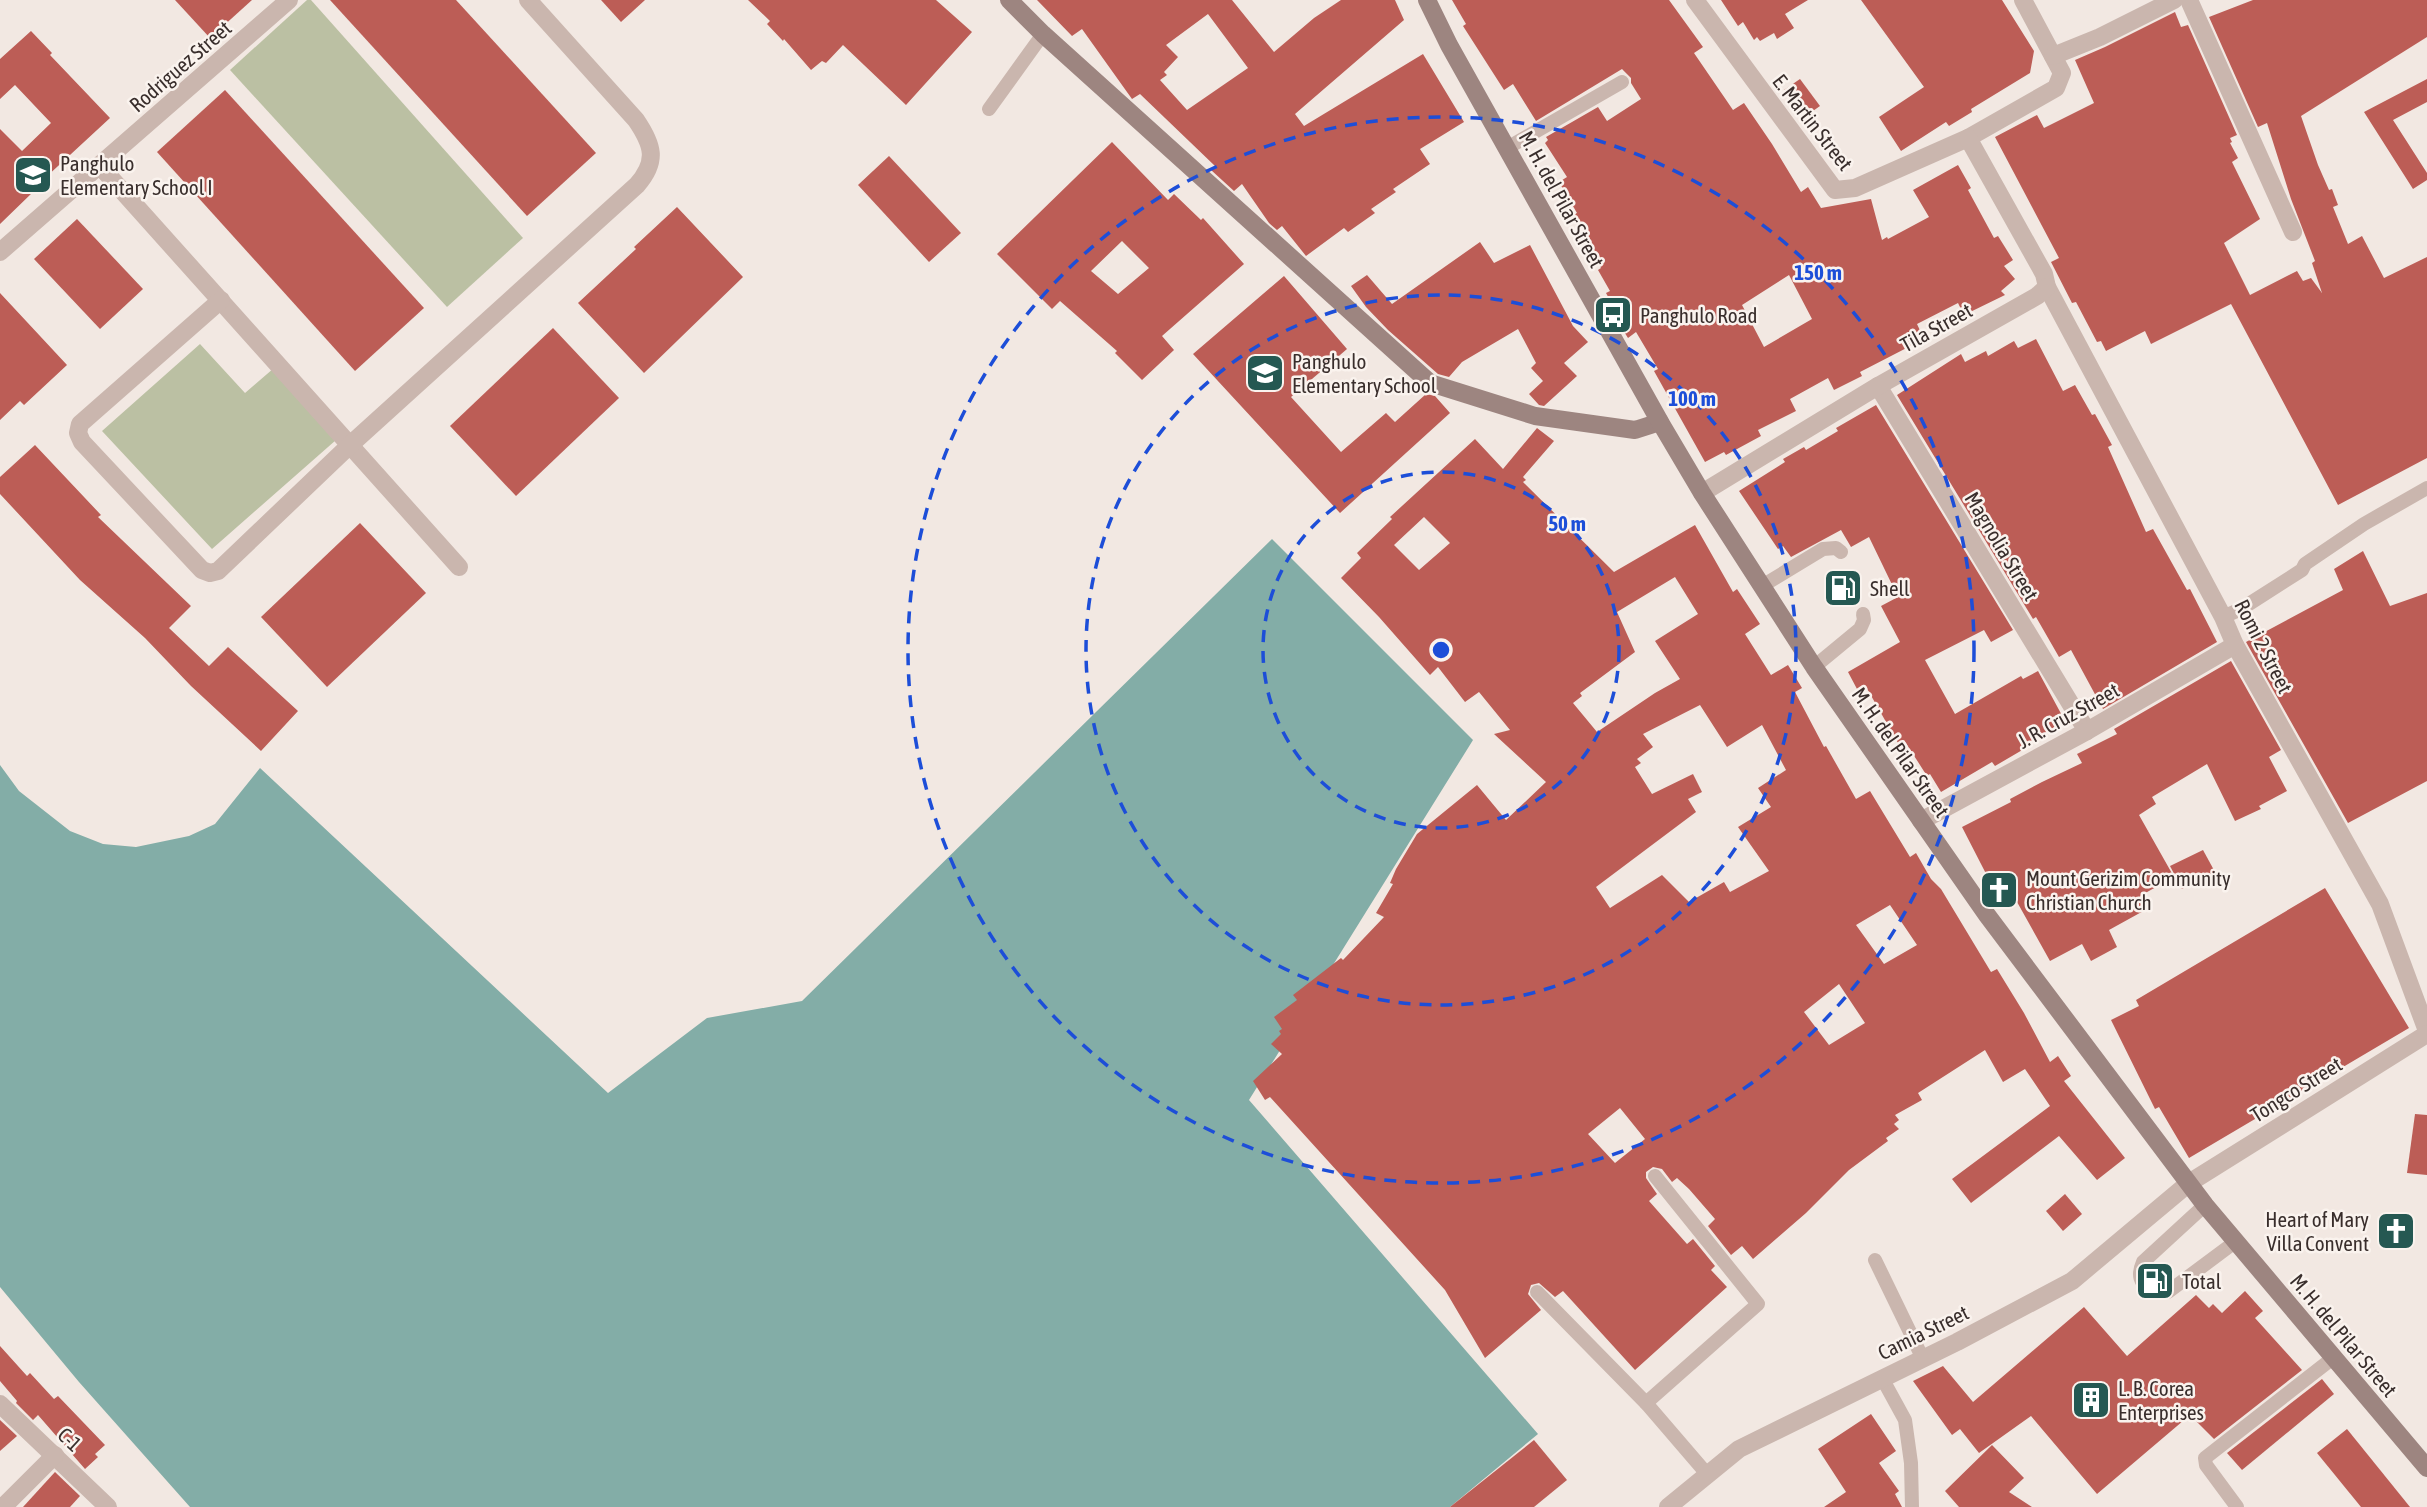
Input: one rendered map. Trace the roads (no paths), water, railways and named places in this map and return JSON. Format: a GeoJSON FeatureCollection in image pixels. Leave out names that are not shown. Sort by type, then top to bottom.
{"type":"FeatureCollection","features":[{"type":"Feature","properties":{"kind":"main road"},"geometry":{"type":"LineString","coordinates":[[1009,0],[1043,34],[1430,383],[1535,416],[1635,430],[1660,422]]}},
{"type":"Feature","properties":{"kind":"main road","name":"M. H. del Pilar Street"},"geometry":{"type":"LineString","coordinates":[[1427,0],[1660,422],[1702,493],[1814,667],[1987,915],[2205,1205],[2427,1468]]}},
{"type":"Feature","properties":{"kind":"street","name":"Rodriguez Street"},"geometry":{"type":"LineString","coordinates":[[0,252],[289,0]]}},
{"type":"Feature","properties":{"kind":"street"},"geometry":{"type":"LineString","coordinates":[[220,300],[80,424],[78,433],[82,442],[202,570],[210,573],[218,571],[350,445],[637,185],[648,172],[652,154],[645,133],[636,120],[528,0]]}},
{"type":"Feature","properties":{"kind":"street","name":"E. Martin Street"},"geometry":{"type":"LineString","coordinates":[[1695,0],[1835,190],[1855,188],[1968,138]]}},
{"type":"Feature","properties":{"kind":"street"},"geometry":{"type":"LineString","coordinates":[[2023,0],[2062,73],[2056,89],[1968,138],[2044,274],[2048,287]]}},
{"type":"Feature","properties":{"kind":"street"},"geometry":{"type":"LineString","coordinates":[[2053,56],[2100,37],[2174,0]]}},
{"type":"Feature","properties":{"kind":"street"},"geometry":{"type":"LineString","coordinates":[[2189,0],[2293,232]]}},
{"type":"Feature","properties":{"kind":"street"},"geometry":{"type":"LineString","coordinates":[[100,166],[459,567]]}},
{"type":"Feature","properties":{"kind":"street","name":"Tila Street"},"geometry":{"type":"LineString","coordinates":[[1702,493],[1878,386],[2037,296],[2048,287]]}},
{"type":"Feature","properties":{"kind":"street","name":"Romi 2 Street"},"geometry":{"type":"LineString","coordinates":[[2048,287],[2223,617],[2235,645],[2380,904],[2427,1032]]}},
{"type":"Feature","properties":{"kind":"street","name":"Magnolia Street"},"geometry":{"type":"LineString","coordinates":[[1878,386],[2087,731]]}},
{"type":"Feature","properties":{"kind":"street","name":"J. R. Cruz Street"},"geometry":{"type":"LineString","coordinates":[[1921,821],[2087,731],[2235,645]]}},
{"type":"Feature","properties":{"kind":"street","name":"Tongco Street"},"geometry":{"type":"LineString","coordinates":[[2189,1184],[2427,1032]]}},
{"type":"Feature","properties":{"kind":"street","name":"Camia Street"},"geometry":{"type":"LineString","coordinates":[[1668,1507],[1739,1449],[1923,1359],[2072,1281],[2189,1184]]}},
{"type":"Feature","properties":{"kind":"street","name":"C-1"},"geometry":{"type":"LineString","coordinates":[[0,1404],[108,1507]]}},
{"type":"Feature","properties":{"kind":"street"},"geometry":{"type":"LineString","coordinates":[[3,1507],[55,1455]]}},
{"type":"Feature","properties":{"kind":"lane"},"geometry":{"type":"LineString","coordinates":[[989,109],[1043,34]]}},
{"type":"Feature","properties":{"kind":"lane"},"geometry":{"type":"LineString","coordinates":[[1507,148],[1622,82]]}},
{"type":"Feature","properties":{"kind":"lane"},"geometry":{"type":"LineString","coordinates":[[2223,617],[2242,609],[2302,570],[2305,564],[2364,524],[2427,488]]}},
{"type":"Feature","properties":{"kind":"lane"},"geometry":{"type":"LineString","coordinates":[[1762,586],[1823,549],[1836,548],[1841,552]]}},
{"type":"Feature","properties":{"kind":"lane"},"geometry":{"type":"LineString","coordinates":[[1814,667],[1860,629],[1864,620],[1863,614]]}},
{"type":"Feature","properties":{"kind":"lane"},"geometry":{"type":"LineString","coordinates":[[1646,1403],[1758,1304],[1655,1176]]}},
{"type":"Feature","properties":{"kind":"lane"},"geometry":{"type":"LineString","coordinates":[[2205,1205],[2143,1262],[2139,1272],[2140,1282],[2150,1292],[2168,1292],[2235,1242]]}},
{"type":"Feature","properties":{"kind":"lane"},"geometry":{"type":"LineString","coordinates":[[1875,1261],[1923,1359]]}},
{"type":"Feature","properties":{"kind":"lane"},"geometry":{"type":"LineString","coordinates":[[1537,1292],[1646,1403],[1707,1474]]}},
{"type":"Feature","properties":{"kind":"lane"},"geometry":{"type":"LineString","coordinates":[[2237,1507],[2206,1465],[2205,1458],[2333,1358]]}},
{"type":"Feature","properties":{"kind":"lane"},"geometry":{"type":"LineString","coordinates":[[1882,1378],[1905,1420],[1911,1463],[1912,1507]]}},
{"type":"Feature","properties":{"kind":"water"},"geometry":{"type":"Polygon","coordinates":[[[1272,539],[1473,740],[1249,1100],[1538,1434],[1450,1507],[190,1507],[79,1382],[0,1287],[0,765],[19,791],[70,831],[103,844],[136,847],[189,836],[215,824],[260,768],[608,1093],[707,1018],[802,1001],[1272,539]]]}},
{"type":"Feature","properties":{"kind":"place","name":"Panghulo Elementary School I"},"geometry":{"type":"Point","coordinates":[33,175]}},
{"type":"Feature","properties":{"kind":"place","name":"Panghulo Road"},"geometry":{"type":"Point","coordinates":[1613,315]}},
{"type":"Feature","properties":{"kind":"place","name":"Panghulo Elementary School"},"geometry":{"type":"Point","coordinates":[1265,373]}},
{"type":"Feature","properties":{"kind":"place","name":"Shell"},"geometry":{"type":"Point","coordinates":[1843,588]}},
{"type":"Feature","properties":{"kind":"place","name":"Mount Gerizim Community Christian Church"},"geometry":{"type":"Point","coordinates":[1999,890]}},
{"type":"Feature","properties":{"kind":"place","name":"Heart of Mary Villa Convent"},"geometry":{"type":"Point","coordinates":[2396,1231]}},
{"type":"Feature","properties":{"kind":"place","name":"Total"},"geometry":{"type":"Point","coordinates":[2155,1281]}},
{"type":"Feature","properties":{"kind":"place","name":"L. B. Corea Enterprises"},"geometry":{"type":"Point","coordinates":[2091,1400]}}]}
